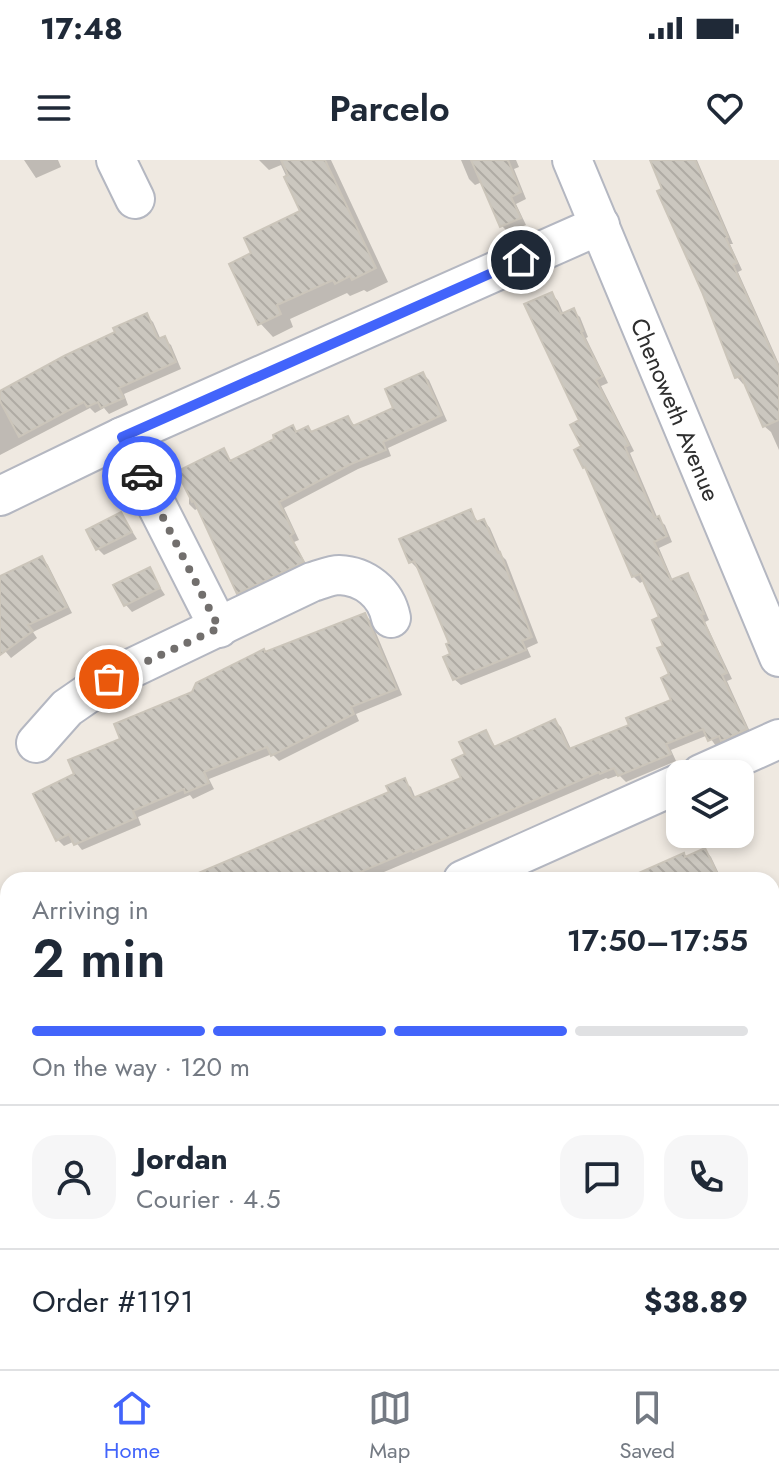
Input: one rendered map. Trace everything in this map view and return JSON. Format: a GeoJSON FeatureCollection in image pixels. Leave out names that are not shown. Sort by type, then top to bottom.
{"type":"FeatureCollection","features":[{"type":"Feature","properties":{"kind":"street"},"geometry":{"type":"LineString","coordinates":[[116,160],[135,199]]}},
{"type":"Feature","properties":{"kind":"street","name":"Chenoweth Avenue"},"geometry":{"type":"LineString","coordinates":[[572,160],[779,657]]}},
{"type":"Feature","properties":{"kind":"street"},"geometry":{"type":"LineString","coordinates":[[0,496],[122,437],[600,225]]}},
{"type":"Feature","properties":{"kind":"street"},"geometry":{"type":"LineString","coordinates":[[122,437],[219,628]]}},
{"type":"Feature","properties":{"kind":"street"},"geometry":{"type":"LineString","coordinates":[[36,743],[67,708],[109,679],[312,582],[337,575],[366,581],[388,602],[391,618]]}},
{"type":"Feature","properties":{"kind":"street"},"geometry":{"type":"LineString","coordinates":[[732,760],[779,739]]}},
{"type":"Feature","properties":{"kind":"street"},"geometry":{"type":"LineString","coordinates":[[481,872],[666,789]]}},
{"type":"Feature","properties":{"kind":"building"},"geometry":{"type":"Polygon","coordinates":[[[281,160],[325,160],[376,268],[352,280],[350,276],[335,284],[333,280],[277,305],[281,314],[258,325],[229,264],[251,253],[244,238],[300,211],[284,177],[288,175],[281,160]]]}},
{"type":"Feature","properties":{"kind":"building"},"geometry":{"type":"Polygon","coordinates":[[[471,160],[508,160],[521,192],[511,197],[521,218],[500,227],[471,160]]]}},
{"type":"Feature","properties":{"kind":"building"},"geometry":{"type":"Polygon","coordinates":[[[650,160],[695,160],[728,237],[737,263],[733,265],[779,368],[779,420],[763,427],[741,376],[735,378],[702,292],[657,191],[662,189],[650,160]]]}},
{"type":"Feature","properties":{"kind":"building"},"geometry":{"type":"Polygon","coordinates":[[[552,292],[561,314],[574,308],[581,332],[603,376],[596,380],[629,445],[625,447],[655,518],[659,516],[667,536],[654,542],[671,580],[688,573],[704,614],[701,615],[727,673],[722,675],[747,729],[721,741],[719,736],[708,741],[703,729],[666,744],[671,754],[618,776],[614,768],[599,772],[361,872],[201,872],[389,792],[386,786],[405,778],[413,798],[461,778],[452,760],[465,754],[459,742],[486,730],[494,747],[555,719],[569,749],[629,725],[626,718],[671,700],[661,678],[669,674],[657,648],[663,646],[652,620],[659,617],[640,574],[632,577],[585,467],[574,450],[581,446],[570,425],[579,420],[524,304],[552,292]]]}},
{"type":"Feature","properties":{"kind":"building"},"geometry":{"type":"Polygon","coordinates":[[[147,313],[158,339],[165,336],[176,362],[119,388],[124,398],[101,408],[98,402],[87,407],[84,402],[19,437],[0,401],[0,391],[115,332],[113,328],[147,313]]]}},
{"type":"Feature","properties":{"kind":"building"},"geometry":{"type":"Polygon","coordinates":[[[423,372],[442,415],[383,442],[386,450],[351,464],[279,502],[294,533],[290,536],[304,562],[237,594],[194,501],[179,476],[182,469],[224,448],[230,461],[274,439],[273,435],[293,425],[296,432],[308,426],[311,432],[348,416],[353,426],[393,408],[385,389],[423,372]]]}},
{"type":"Feature","properties":{"kind":"building"},"geometry":{"type":"Polygon","coordinates":[[[471,509],[476,522],[484,519],[500,552],[532,637],[522,641],[526,650],[453,680],[443,657],[450,654],[446,644],[449,643],[418,569],[414,561],[409,563],[399,539],[471,509]]]}},
{"type":"Feature","properties":{"kind":"building"},"geometry":{"type":"Polygon","coordinates":[[[121,512],[132,532],[96,550],[86,530],[121,512]]]}},
{"type":"Feature","properties":{"kind":"building"},"geometry":{"type":"Polygon","coordinates":[[[42,556],[67,607],[28,625],[33,631],[0,655],[0,576],[42,556]]]}},
{"type":"Feature","properties":{"kind":"building"},"geometry":{"type":"Polygon","coordinates":[[[150,567],[160,588],[124,606],[113,585],[150,567]]]}},
{"type":"Feature","properties":{"kind":"building"},"geometry":{"type":"Polygon","coordinates":[[[365,613],[397,689],[351,707],[354,714],[271,756],[267,747],[204,772],[209,783],[185,793],[184,789],[133,811],[136,818],[74,845],[69,834],[56,841],[33,794],[74,774],[68,760],[120,739],[114,724],[192,692],[196,683],[264,649],[265,652],[365,613]]]}},
{"type":"Feature","properties":{"kind":"building"},"geometry":{"type":"Polygon","coordinates":[[[705,848],[716,872],[641,872],[684,853],[685,857],[705,848]]]}},
{"type":"Feature","properties":{"kind":"way so far"},"geometry":{"type":"LineString","coordinates":[[109,679],[219,628],[142,476]]}},
{"type":"Feature","properties":{"kind":"route"},"geometry":{"type":"LineString","coordinates":[[142,476],[122,437],[521,260]]}}]}
